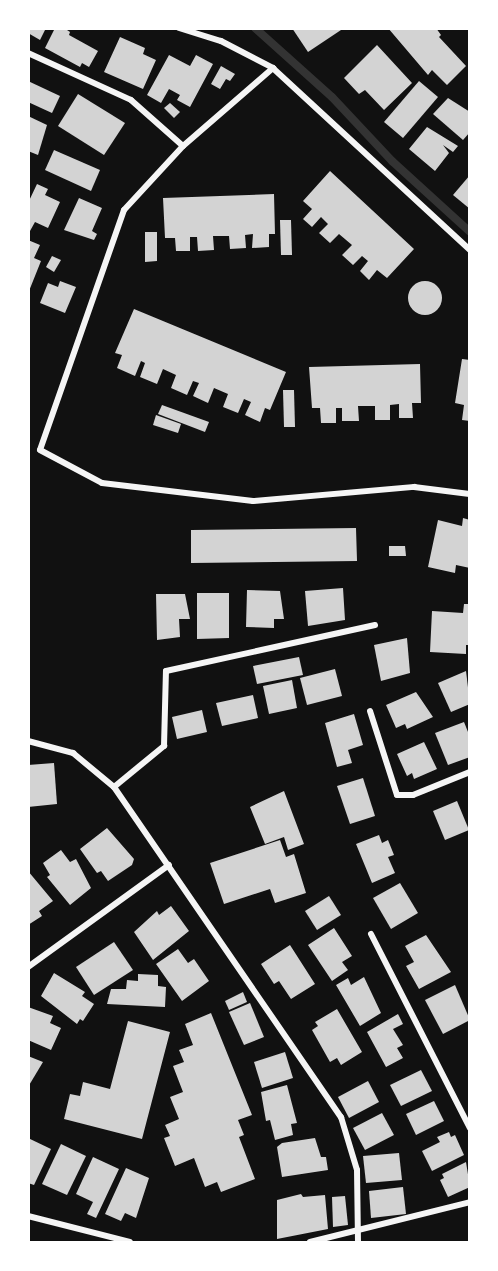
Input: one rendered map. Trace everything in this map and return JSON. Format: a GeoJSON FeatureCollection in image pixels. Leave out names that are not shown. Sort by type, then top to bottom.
{"type":"FeatureCollection","features":[{"type":"Feature","properties":{"kind":"street"},"geometry":{"type":"LineString","coordinates":[[180,28],[221,40],[273,68],[470,250]]}},
{"type":"Feature","properties":{"kind":"street"},"geometry":{"type":"LineString","coordinates":[[28,52],[131,100],[183,146]]}},
{"type":"Feature","properties":{"kind":"street"},"geometry":{"type":"LineString","coordinates":[[273,68],[183,146],[124,210],[39,450],[102,483],[253,501],[414,487],[470,494]]}},
{"type":"Feature","properties":{"kind":"street"},"geometry":{"type":"LineString","coordinates":[[114,787],[164,746],[166,671],[375,625]]}},
{"type":"Feature","properties":{"kind":"street"},"geometry":{"type":"LineString","coordinates":[[370,711],[397,795],[413,795],[470,772]]}},
{"type":"Feature","properties":{"kind":"street"},"geometry":{"type":"LineString","coordinates":[[28,741],[73,753],[114,787],[341,1116],[357,1170],[355,1231],[358,1242]]}},
{"type":"Feature","properties":{"kind":"street"},"geometry":{"type":"LineString","coordinates":[[28,967],[169,865]]}},
{"type":"Feature","properties":{"kind":"street"},"geometry":{"type":"LineString","coordinates":[[371,934],[470,1128]]}},
{"type":"Feature","properties":{"kind":"street"},"geometry":{"type":"LineString","coordinates":[[310,1242],[470,1202]]}},
{"type":"Feature","properties":{"kind":"street"},"geometry":{"type":"LineString","coordinates":[[28,1216],[130,1242]]}},
{"type":"Feature","properties":{"kind":"building"},"geometry":{"type":"Polygon","coordinates":[[[28,28],[46,28],[40,40],[28,33],[28,28]]]}},
{"type":"Feature","properties":{"kind":"building"},"geometry":{"type":"Polygon","coordinates":[[[55,28],[64,28],[70,32],[69,35],[98,51],[89,67],[82,63],[80,67],[45,48],[55,28]]]}},
{"type":"Feature","properties":{"kind":"building"},"geometry":{"type":"Polygon","coordinates":[[[292,28],[344,28],[308,52],[292,28]]]}},
{"type":"Feature","properties":{"kind":"building"},"geometry":{"type":"Polygon","coordinates":[[[388,28],[436,28],[441,35],[439,37],[466,66],[447,85],[432,70],[428,75],[388,28]]]}},
{"type":"Feature","properties":{"kind":"building"},"geometry":{"type":"Polygon","coordinates":[[[120,37],[145,48],[143,54],[156,60],[143,89],[104,72],[120,37]]]}},
{"type":"Feature","properties":{"kind":"building"},"geometry":{"type":"Polygon","coordinates":[[[377,45],[412,83],[384,110],[365,90],[359,94],[344,78],[377,45]]]}},
{"type":"Feature","properties":{"kind":"building"},"geometry":{"type":"Polygon","coordinates":[[[169,55],[190,66],[196,55],[213,64],[190,107],[177,100],[180,95],[169,89],[161,103],[147,95],[169,55]]]}},
{"type":"Feature","properties":{"kind":"building"},"geometry":{"type":"Polygon","coordinates":[[[221,66],[235,74],[230,81],[226,79],[220,89],[211,84],[221,66]]]}},
{"type":"Feature","properties":{"kind":"building"},"geometry":{"type":"Polygon","coordinates":[[[28,81],[60,96],[52,113],[28,102],[28,81]]]}},
{"type":"Feature","properties":{"kind":"building"},"geometry":{"type":"Polygon","coordinates":[[[419,81],[438,97],[403,138],[384,122],[419,81]]]}},
{"type":"Feature","properties":{"kind":"building"},"geometry":{"type":"Polygon","coordinates":[[[78,94],[125,123],[104,155],[58,126],[78,94]]]}},
{"type":"Feature","properties":{"kind":"building"},"geometry":{"type":"Polygon","coordinates":[[[448,98],[470,112],[470,132],[463,140],[433,114],[448,98]]]}},
{"type":"Feature","properties":{"kind":"building"},"geometry":{"type":"Polygon","coordinates":[[[170,103],[180,112],[174,118],[164,108],[170,103]]]}},
{"type":"Feature","properties":{"kind":"building"},"geometry":{"type":"Polygon","coordinates":[[[28,116],[47,125],[38,155],[28,151],[28,116]]]}},
{"type":"Feature","properties":{"kind":"building"},"geometry":{"type":"Polygon","coordinates":[[[427,127],[458,146],[453,152],[443,145],[449,153],[435,171],[409,149],[427,127]]]}},
{"type":"Feature","properties":{"kind":"building"},"geometry":{"type":"Polygon","coordinates":[[[54,150],[100,170],[91,191],[45,170],[54,150]]]}},
{"type":"Feature","properties":{"kind":"building"},"geometry":{"type":"Polygon","coordinates":[[[330,171],[414,249],[387,278],[377,270],[369,280],[360,271],[368,261],[362,256],[353,265],[342,255],[352,245],[339,234],[330,243],[319,233],[328,224],[321,217],[312,227],[303,219],[312,209],[303,201],[330,171]]]}},
{"type":"Feature","properties":{"kind":"building"},"geometry":{"type":"Polygon","coordinates":[[[470,175],[470,209],[453,195],[470,175]]]}},
{"type":"Feature","properties":{"kind":"building"},"geometry":{"type":"Polygon","coordinates":[[[37,184],[48,189],[45,195],[60,202],[48,228],[35,222],[30,231],[28,203],[37,184]]]}},
{"type":"Feature","properties":{"kind":"building"},"geometry":{"type":"Polygon","coordinates":[[[274,194],[275,234],[269,234],[269,247],[252,248],[253,234],[245,235],[246,248],[230,249],[229,236],[213,236],[214,250],[198,251],[197,237],[190,237],[190,251],[176,251],[175,238],[165,238],[163,198],[274,194]]]}},
{"type":"Feature","properties":{"kind":"building"},"geometry":{"type":"Polygon","coordinates":[[[79,198],[102,208],[92,231],[97,234],[94,240],[64,230],[79,198]]]}},
{"type":"Feature","properties":{"kind":"building"},"geometry":{"type":"Polygon","coordinates":[[[280,220],[291,220],[292,255],[281,255],[280,220]]]}},
{"type":"Feature","properties":{"kind":"building"},"geometry":{"type":"Polygon","coordinates":[[[145,232],[157,232],[157,261],[145,262],[145,232]]]}},
{"type":"Feature","properties":{"kind":"building"},"geometry":{"type":"Polygon","coordinates":[[[28,240],[40,245],[34,258],[41,261],[29,291],[28,240]]]}},
{"type":"Feature","properties":{"kind":"building"},"geometry":{"type":"Polygon","coordinates":[[[52,256],[61,260],[54,272],[46,267],[52,256]]]}},
{"type":"Feature","properties":{"kind":"building"},"geometry":{"type":"Polygon","coordinates":[[[60,281],[76,287],[65,313],[40,303],[48,283],[58,287],[60,281]]]}},
{"type":"Feature","properties":{"kind":"building"},"geometry":{"type":"Polygon","coordinates":[[[425,281],[437,286],[442,298],[437,310],[425,315],[413,310],[408,298],[413,286],[425,281]]]}},
{"type":"Feature","properties":{"kind":"building"},"geometry":{"type":"Polygon","coordinates":[[[134,309],[286,372],[270,410],[265,408],[260,422],[245,415],[251,402],[244,399],[238,413],[223,407],[228,394],[214,388],[208,403],[193,396],[199,383],[193,381],[187,395],[171,388],[176,375],[163,369],[157,384],[140,377],[145,363],[141,361],[135,376],[117,368],[122,355],[115,353],[134,309]]]}},
{"type":"Feature","properties":{"kind":"building"},"geometry":{"type":"Polygon","coordinates":[[[462,359],[470,360],[470,421],[462,420],[464,405],[455,403],[462,359]]]}},
{"type":"Feature","properties":{"kind":"building"},"geometry":{"type":"Polygon","coordinates":[[[420,364],[421,403],[412,403],[413,418],[399,418],[399,404],[390,405],[390,420],[375,420],[375,406],[358,406],[359,421],[342,421],[342,408],[336,408],[336,423],[321,423],[320,408],[312,408],[309,367],[420,364]]]}},
{"type":"Feature","properties":{"kind":"building"},"geometry":{"type":"Polygon","coordinates":[[[283,390],[294,390],[295,427],[284,427],[283,390]]]}},
{"type":"Feature","properties":{"kind":"building"},"geometry":{"type":"Polygon","coordinates":[[[162,405],[209,422],[205,432],[158,414],[162,405]]]}},
{"type":"Feature","properties":{"kind":"building"},"geometry":{"type":"Polygon","coordinates":[[[156,415],[181,424],[178,433],[153,425],[156,415]]]}},
{"type":"Feature","properties":{"kind":"building"},"geometry":{"type":"Polygon","coordinates":[[[463,518],[470,520],[470,568],[456,565],[455,573],[428,567],[438,520],[462,526],[463,518]]]}},
{"type":"Feature","properties":{"kind":"building"},"geometry":{"type":"Polygon","coordinates":[[[356,528],[357,561],[191,563],[191,530],[356,528]]]}},
{"type":"Feature","properties":{"kind":"building"},"geometry":{"type":"Polygon","coordinates":[[[389,546],[405,546],[406,556],[389,556],[389,546]]]}},
{"type":"Feature","properties":{"kind":"building"},"geometry":{"type":"Polygon","coordinates":[[[343,588],[345,620],[308,626],[305,591],[343,588]]]}},
{"type":"Feature","properties":{"kind":"building"},"geometry":{"type":"Polygon","coordinates":[[[247,590],[280,591],[284,619],[274,619],[274,628],[246,627],[247,590]]]}},
{"type":"Feature","properties":{"kind":"building"},"geometry":{"type":"Polygon","coordinates":[[[197,593],[229,593],[229,638],[197,639],[197,593]]]}},
{"type":"Feature","properties":{"kind":"building"},"geometry":{"type":"Polygon","coordinates":[[[156,594],[185,594],[190,619],[179,619],[180,637],[157,640],[156,594]]]}},
{"type":"Feature","properties":{"kind":"building"},"geometry":{"type":"Polygon","coordinates":[[[464,604],[470,604],[470,645],[466,645],[466,654],[430,652],[432,611],[463,613],[464,604]]]}},
{"type":"Feature","properties":{"kind":"building"},"geometry":{"type":"Polygon","coordinates":[[[407,638],[410,673],[381,681],[374,645],[407,638]]]}},
{"type":"Feature","properties":{"kind":"building"},"geometry":{"type":"Polygon","coordinates":[[[299,657],[303,675],[257,684],[253,666],[299,657]]]}},
{"type":"Feature","properties":{"kind":"building"},"geometry":{"type":"Polygon","coordinates":[[[335,669],[342,696],[307,705],[300,678],[335,669]]]}},
{"type":"Feature","properties":{"kind":"building"},"geometry":{"type":"Polygon","coordinates":[[[466,671],[470,704],[451,712],[438,683],[466,671]]]}},
{"type":"Feature","properties":{"kind":"building"},"geometry":{"type":"Polygon","coordinates":[[[292,680],[297,708],[269,714],[263,686],[292,680]]]}},
{"type":"Feature","properties":{"kind":"building"},"geometry":{"type":"Polygon","coordinates":[[[416,692],[433,717],[407,729],[405,724],[396,728],[386,705],[416,692]]]}},
{"type":"Feature","properties":{"kind":"building"},"geometry":{"type":"Polygon","coordinates":[[[253,695],[258,718],[222,726],[216,703],[253,695]]]}},
{"type":"Feature","properties":{"kind":"building"},"geometry":{"type":"Polygon","coordinates":[[[202,710],[207,732],[177,739],[172,717],[202,710]]]}},
{"type":"Feature","properties":{"kind":"building"},"geometry":{"type":"Polygon","coordinates":[[[354,714],[363,745],[348,750],[352,763],[337,767],[325,723],[354,714]]]}},
{"type":"Feature","properties":{"kind":"building"},"geometry":{"type":"Polygon","coordinates":[[[464,722],[470,737],[470,757],[448,765],[435,733],[464,722]]]}},
{"type":"Feature","properties":{"kind":"building"},"geometry":{"type":"Polygon","coordinates":[[[424,742],[437,769],[414,779],[412,773],[407,776],[397,754],[424,742]]]}},
{"type":"Feature","properties":{"kind":"building"},"geometry":{"type":"Polygon","coordinates":[[[54,763],[57,804],[28,807],[28,765],[54,763]]]}},
{"type":"Feature","properties":{"kind":"building"},"geometry":{"type":"Polygon","coordinates":[[[363,778],[375,816],[350,824],[337,786],[363,778]]]}},
{"type":"Feature","properties":{"kind":"building"},"geometry":{"type":"Polygon","coordinates":[[[284,791],[304,844],[288,850],[284,837],[265,844],[250,807],[284,791]]]}},
{"type":"Feature","properties":{"kind":"building"},"geometry":{"type":"Polygon","coordinates":[[[457,801],[469,830],[445,840],[433,811],[457,801]]]}},
{"type":"Feature","properties":{"kind":"building"},"geometry":{"type":"Polygon","coordinates":[[[107,828],[134,859],[132,865],[108,881],[101,871],[97,873],[80,849],[107,828]]]}},
{"type":"Feature","properties":{"kind":"building"},"geometry":{"type":"Polygon","coordinates":[[[379,835],[382,843],[388,840],[394,855],[388,857],[395,873],[372,883],[356,844],[379,835]]]}},
{"type":"Feature","properties":{"kind":"building"},"geometry":{"type":"Polygon","coordinates":[[[280,840],[286,857],[294,854],[306,893],[275,903],[270,889],[224,904],[210,863],[280,840]]]}},
{"type":"Feature","properties":{"kind":"building"},"geometry":{"type":"Polygon","coordinates":[[[61,850],[70,862],[76,859],[91,888],[70,905],[47,877],[50,875],[43,863],[61,850]]]}},
{"type":"Feature","properties":{"kind":"building"},"geometry":{"type":"Polygon","coordinates":[[[28,871],[53,901],[39,911],[42,916],[28,925],[28,871]]]}},
{"type":"Feature","properties":{"kind":"building"},"geometry":{"type":"Polygon","coordinates":[[[400,883],[418,913],[391,929],[373,898],[400,883]]]}},
{"type":"Feature","properties":{"kind":"building"},"geometry":{"type":"Polygon","coordinates":[[[329,896],[341,915],[317,930],[305,911],[329,896]]]}},
{"type":"Feature","properties":{"kind":"building"},"geometry":{"type":"Polygon","coordinates":[[[171,906],[189,931],[153,960],[134,932],[157,911],[159,915],[171,906]]]}},
{"type":"Feature","properties":{"kind":"building"},"geometry":{"type":"Polygon","coordinates":[[[334,928],[352,956],[342,962],[348,970],[332,981],[308,945],[334,928]]]}},
{"type":"Feature","properties":{"kind":"building"},"geometry":{"type":"Polygon","coordinates":[[[426,935],[451,972],[419,989],[406,966],[414,962],[405,946],[426,935]]]}},
{"type":"Feature","properties":{"kind":"building"},"geometry":{"type":"Polygon","coordinates":[[[114,942],[133,970],[94,995],[76,967],[114,942]]]}},
{"type":"Feature","properties":{"kind":"building"},"geometry":{"type":"Polygon","coordinates":[[[290,945],[315,984],[291,999],[279,981],[274,984],[261,964],[290,945]]]}},
{"type":"Feature","properties":{"kind":"building"},"geometry":{"type":"Polygon","coordinates":[[[178,949],[188,963],[194,959],[209,981],[182,1001],[156,964],[178,949]]]}},
{"type":"Feature","properties":{"kind":"building"},"geometry":{"type":"Polygon","coordinates":[[[54,973],[85,992],[82,996],[94,1004],[83,1021],[80,1019],[77,1024],[41,996],[54,973]]]}},
{"type":"Feature","properties":{"kind":"building"},"geometry":{"type":"Polygon","coordinates":[[[138,974],[158,975],[158,986],[166,987],[165,1007],[107,1004],[111,989],[126,989],[127,980],[138,981],[138,974]]]}},
{"type":"Feature","properties":{"kind":"building"},"geometry":{"type":"Polygon","coordinates":[[[364,977],[381,1013],[360,1026],[336,985],[348,978],[351,985],[364,977]]]}},
{"type":"Feature","properties":{"kind":"building"},"geometry":{"type":"Polygon","coordinates":[[[455,985],[470,1020],[443,1034],[425,1000],[455,985]]]}},
{"type":"Feature","properties":{"kind":"building"},"geometry":{"type":"Polygon","coordinates":[[[243,992],[247,1002],[229,1010],[225,1001],[243,992]]]}},
{"type":"Feature","properties":{"kind":"building"},"geometry":{"type":"Polygon","coordinates":[[[250,1003],[264,1037],[244,1045],[229,1012],[250,1003]]]}},
{"type":"Feature","properties":{"kind":"building"},"geometry":{"type":"Polygon","coordinates":[[[28,1007],[53,1016],[50,1023],[61,1028],[51,1050],[28,1040],[28,1007]]]}},
{"type":"Feature","properties":{"kind":"building"},"geometry":{"type":"Polygon","coordinates":[[[337,1009],[362,1052],[341,1065],[337,1058],[330,1062],[312,1030],[318,1026],[315,1022],[337,1009]]]}},
{"type":"Feature","properties":{"kind":"building"},"geometry":{"type":"Polygon","coordinates":[[[211,1013],[252,1115],[238,1120],[244,1135],[239,1137],[255,1179],[221,1192],[217,1182],[205,1187],[194,1158],[175,1166],[164,1138],[170,1136],[165,1125],[179,1119],[170,1097],[183,1092],[173,1066],[184,1062],[179,1050],[193,1045],[185,1024],[211,1013]]]}},
{"type":"Feature","properties":{"kind":"building"},"geometry":{"type":"Polygon","coordinates":[[[398,1014],[403,1024],[393,1029],[403,1045],[397,1048],[403,1058],[386,1067],[367,1032],[398,1014]]]}},
{"type":"Feature","properties":{"kind":"building"},"geometry":{"type":"Polygon","coordinates":[[[128,1021],[170,1032],[142,1139],[64,1119],[70,1094],[80,1096],[83,1082],[110,1089],[128,1021]]]}},
{"type":"Feature","properties":{"kind":"building"},"geometry":{"type":"Polygon","coordinates":[[[285,1052],[293,1078],[262,1088],[254,1062],[285,1052]]]}},
{"type":"Feature","properties":{"kind":"building"},"geometry":{"type":"Polygon","coordinates":[[[28,1056],[43,1062],[28,1087],[28,1056]]]}},
{"type":"Feature","properties":{"kind":"building"},"geometry":{"type":"Polygon","coordinates":[[[421,1070],[432,1091],[401,1106],[390,1085],[421,1070]]]}},
{"type":"Feature","properties":{"kind":"building"},"geometry":{"type":"Polygon","coordinates":[[[368,1081],[379,1102],[349,1118],[338,1097],[368,1081]]]}},
{"type":"Feature","properties":{"kind":"building"},"geometry":{"type":"Polygon","coordinates":[[[287,1085],[297,1123],[291,1124],[293,1135],[275,1140],[270,1120],[266,1121],[261,1092],[287,1085]]]}},
{"type":"Feature","properties":{"kind":"building"},"geometry":{"type":"Polygon","coordinates":[[[434,1101],[444,1121],[416,1135],[406,1114],[434,1101]]]}},
{"type":"Feature","properties":{"kind":"building"},"geometry":{"type":"Polygon","coordinates":[[[382,1113],[394,1135],[365,1150],[353,1128],[382,1113]]]}},
{"type":"Feature","properties":{"kind":"building"},"geometry":{"type":"Polygon","coordinates":[[[449,1132],[451,1137],[455,1135],[464,1155],[432,1171],[422,1151],[440,1142],[437,1137],[449,1132]]]}},
{"type":"Feature","properties":{"kind":"building"},"geometry":{"type":"Polygon","coordinates":[[[28,1138],[51,1149],[34,1185],[28,1183],[28,1138]]]}},
{"type":"Feature","properties":{"kind":"building"},"geometry":{"type":"Polygon","coordinates":[[[315,1138],[321,1157],[326,1157],[328,1170],[282,1177],[277,1147],[282,1143],[315,1138]]]}},
{"type":"Feature","properties":{"kind":"building"},"geometry":{"type":"Polygon","coordinates":[[[61,1144],[86,1156],[67,1195],[42,1184],[61,1144]]]}},
{"type":"Feature","properties":{"kind":"building"},"geometry":{"type":"Polygon","coordinates":[[[399,1153],[402,1180],[366,1183],[363,1156],[399,1153]]]}},
{"type":"Feature","properties":{"kind":"building"},"geometry":{"type":"Polygon","coordinates":[[[93,1157],[119,1169],[96,1218],[87,1214],[93,1202],[76,1194],[93,1157]]]}},
{"type":"Feature","properties":{"kind":"building"},"geometry":{"type":"Polygon","coordinates":[[[466,1162],[470,1187],[448,1197],[440,1180],[444,1178],[442,1174],[466,1162]]]}},
{"type":"Feature","properties":{"kind":"building"},"geometry":{"type":"Polygon","coordinates":[[[126,1168],[149,1178],[136,1218],[125,1213],[121,1221],[105,1214],[126,1168]]]}},
{"type":"Feature","properties":{"kind":"building"},"geometry":{"type":"Polygon","coordinates":[[[403,1187],[406,1214],[371,1218],[369,1191],[403,1187]]]}},
{"type":"Feature","properties":{"kind":"building"},"geometry":{"type":"Polygon","coordinates":[[[301,1194],[303,1197],[325,1195],[328,1229],[277,1239],[277,1200],[301,1194]]]}},
{"type":"Feature","properties":{"kind":"building"},"geometry":{"type":"Polygon","coordinates":[[[345,1196],[348,1225],[333,1227],[332,1197],[345,1196]]]}},
{"type":"Feature","properties":{"kind":"waterway"},"geometry":{"type":"LineString","coordinates":[[255,28],[332,97],[392,161],[470,232]]}}]}
